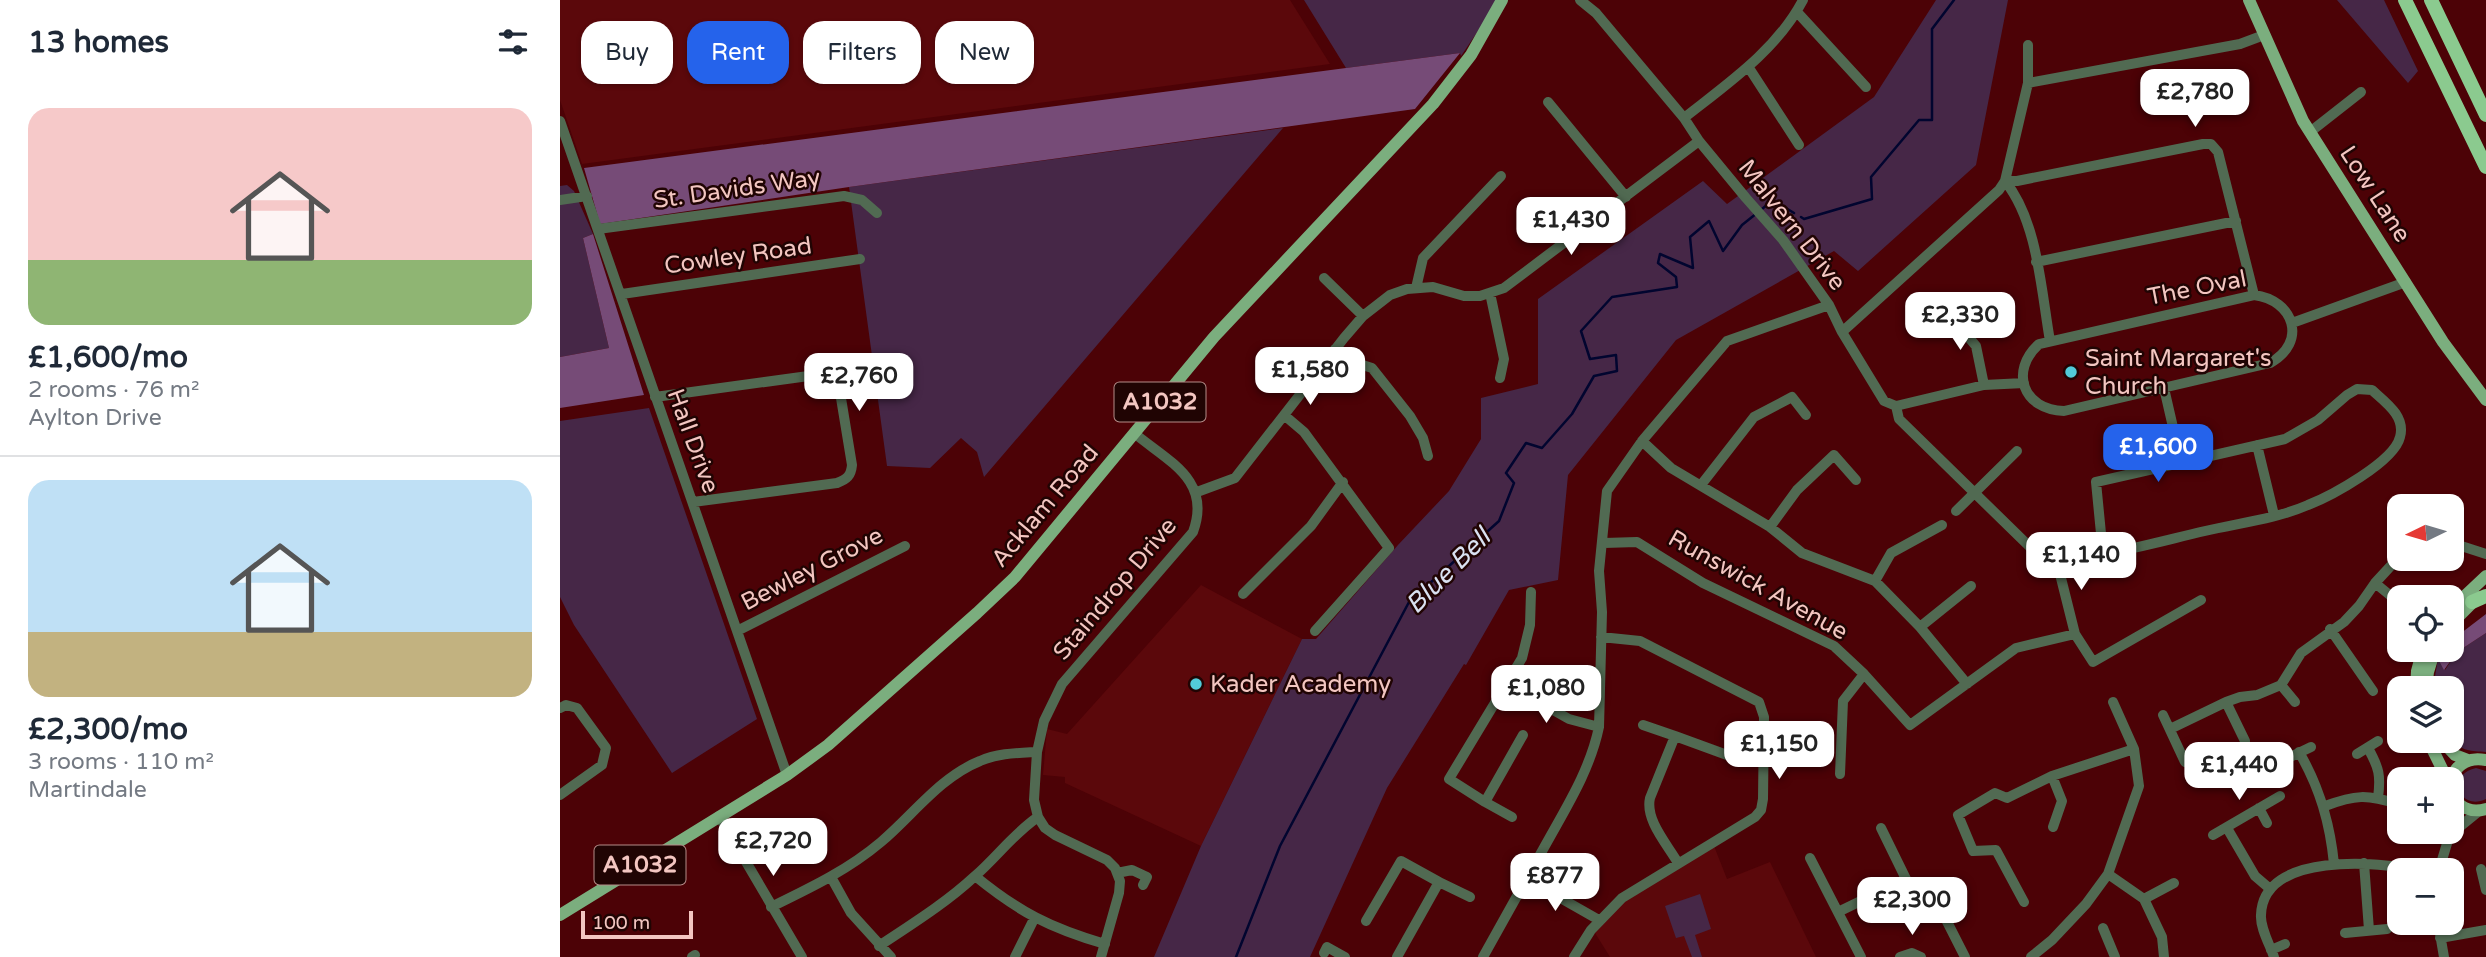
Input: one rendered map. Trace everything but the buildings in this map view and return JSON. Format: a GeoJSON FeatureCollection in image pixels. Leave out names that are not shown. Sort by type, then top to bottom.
{"type":"FeatureCollection","features":[{"type":"Feature","properties":{"kind":"highway"},"geometry":{"type":"LineString","coordinates":[[2405,0],[2486,167]]}},
{"type":"Feature","properties":{"kind":"highway"},"geometry":{"type":"LineString","coordinates":[[2431,0],[2486,115]]}},
{"type":"Feature","properties":{"kind":"highway"},"geometry":{"type":"LineString","coordinates":[[2472,602],[2486,596]]}},
{"type":"Feature","properties":{"kind":"main road","name":"Acklam Road"},"geometry":{"type":"LineString","coordinates":[[560,915],[787,775],[828,745],[1015,577],[1214,337],[1433,104],[1471,55],[1502,0]]}},
{"type":"Feature","properties":{"kind":"main road","name":"Low Lane"},"geometry":{"type":"LineString","coordinates":[[2249,0],[2310,132],[2443,342],[2486,400]]}},
{"type":"Feature","properties":{"kind":"main road"},"geometry":{"type":"LineString","coordinates":[[2464,597],[2486,576]]}},
{"type":"Feature","properties":{"kind":"main road"},"geometry":{"type":"LineString","coordinates":[[2464,610],[2486,590]]}},
{"type":"Feature","properties":{"kind":"main road"},"geometry":{"type":"LineString","coordinates":[[2453,753],[2468,760]]}},
{"type":"Feature","properties":{"kind":"main road"},"geometry":{"type":"LineString","coordinates":[[2458,767],[2468,760],[2486,760]]}},
{"type":"Feature","properties":{"kind":"main road"},"geometry":{"type":"LineString","coordinates":[[2464,808],[2483,810]]}},
{"type":"Feature","properties":{"kind":"street","name":"Malvern Drive"},"geometry":{"type":"LineString","coordinates":[[1580,0],[1596,13],[1783,240],[1829,305],[1842,332],[1884,401],[1896,406],[1899,419],[2034,551],[2056,558]]}},
{"type":"Feature","properties":{"kind":"street"},"geometry":{"type":"LineString","coordinates":[[1684,118],[1749,68],[1797,12],[1803,0]]}},
{"type":"Feature","properties":{"kind":"street"},"geometry":{"type":"LineString","coordinates":[[1797,12],[1866,87]]}},
{"type":"Feature","properties":{"kind":"street"},"geometry":{"type":"LineString","coordinates":[[2028,83],[2239,44],[2264,34]]}},
{"type":"Feature","properties":{"kind":"street"},"geometry":{"type":"LineString","coordinates":[[1842,332],[1999,190],[2005,181],[2028,83],[2028,45]]}},
{"type":"Feature","properties":{"kind":"street"},"geometry":{"type":"LineString","coordinates":[[1749,68],[1799,145]]}},
{"type":"Feature","properties":{"kind":"street"},"geometry":{"type":"LineString","coordinates":[[2310,132],[2361,92]]}},
{"type":"Feature","properties":{"kind":"street"},"geometry":{"type":"LineString","coordinates":[[1548,102],[1626,197]]}},
{"type":"Feature","properties":{"kind":"street","name":"Hall Drive"},"geometry":{"type":"LineString","coordinates":[[560,121],[787,775]]}},
{"type":"Feature","properties":{"kind":"street"},"geometry":{"type":"LineString","coordinates":[[1134,433],[1188,478],[1196,492],[1236,478],[1335,349],[1363,316],[1390,295],[1416,288],[1433,287],[1464,296],[1480,296],[1504,288],[1699,141]]}},
{"type":"Feature","properties":{"kind":"street"},"geometry":{"type":"LineString","coordinates":[[2005,181],[2017,181],[2211,144],[2218,152],[2254,295]]}},
{"type":"Feature","properties":{"kind":"street"},"geometry":{"type":"LineString","coordinates":[[1416,288],[1423,258],[1501,176]]}},
{"type":"Feature","properties":{"kind":"street"},"geometry":{"type":"LineString","coordinates":[[2005,181],[2027,221],[2050,341]]}},
{"type":"Feature","properties":{"kind":"street"},"geometry":{"type":"LineString","coordinates":[[560,200],[587,196]]}},
{"type":"Feature","properties":{"kind":"street","name":"St. Davids Way"},"geometry":{"type":"LineString","coordinates":[[598,229],[844,196],[862,200],[877,212]]}},
{"type":"Feature","properties":{"kind":"street"},"geometry":{"type":"LineString","coordinates":[[2036,262],[2236,221]]}},
{"type":"Feature","properties":{"kind":"street","name":"Cowley Road"},"geometry":{"type":"LineString","coordinates":[[622,294],[860,259]]}},
{"type":"Feature","properties":{"kind":"street"},"geometry":{"type":"LineString","coordinates":[[1324,278],[1363,316]]}},
{"type":"Feature","properties":{"kind":"street"},"geometry":{"type":"LineString","coordinates":[[1896,406],[1984,385],[2024,383],[2035,404],[2050,411],[2064,411],[2270,363],[2282,356],[2291,344],[2292,323],[2406,282]]}},
{"type":"Feature","properties":{"kind":"street"},"geometry":{"type":"LineString","coordinates":[[1490,293],[1504,359],[1500,379]]}},
{"type":"Feature","properties":{"kind":"street","name":"The Oval"},"geometry":{"type":"LineString","coordinates":[[2024,383],[2022,370],[2029,353],[2039,344],[2254,295],[2269,297],[2281,304],[2292,323]]}},
{"type":"Feature","properties":{"kind":"street"},"geometry":{"type":"LineString","coordinates":[[1483,957],[1592,757],[1599,727],[1600,571],[1607,491],[1642,441],[1727,341],[1829,305]]}},
{"type":"Feature","properties":{"kind":"street"},"geometry":{"type":"LineString","coordinates":[[1948,313],[1976,346],[1984,385]]}},
{"type":"Feature","properties":{"kind":"street"},"geometry":{"type":"LineString","coordinates":[[1335,349],[1353,362],[1372,368],[1410,416],[1423,438],[1428,456]]}},
{"type":"Feature","properties":{"kind":"street"},"geometry":{"type":"LineString","coordinates":[[655,397],[823,374],[836,379],[839,386],[852,465],[848,477],[837,483],[693,502]]}},
{"type":"Feature","properties":{"kind":"street"},"geometry":{"type":"LineString","coordinates":[[2164,388],[2181,462]]}},
{"type":"Feature","properties":{"kind":"street"},"geometry":{"type":"LineString","coordinates":[[2103,554],[2096,482],[2285,439],[2304,430],[2357,389],[2372,390],[2397,414],[2400,437],[2374,467],[2332,495],[2295,510],[2274,515],[2103,554],[2056,558],[2075,634],[2093,662],[2201,600]]}},
{"type":"Feature","properties":{"kind":"street"},"geometry":{"type":"LineString","coordinates":[[1701,485],[1754,417],[1792,397],[1805,415]]}},
{"type":"Feature","properties":{"kind":"street"},"geometry":{"type":"LineString","coordinates":[[1284,415],[1304,432],[1389,548],[1315,631]]}},
{"type":"Feature","properties":{"kind":"street"},"geometry":{"type":"LineString","coordinates":[[1642,441],[1671,468],[1770,527],[1802,553],[1875,581],[1920,627],[1967,684],[2016,649],[2075,634]]}},
{"type":"Feature","properties":{"kind":"street"},"geometry":{"type":"LineString","coordinates":[[2257,445],[2274,515]]}},
{"type":"Feature","properties":{"kind":"street"},"geometry":{"type":"LineString","coordinates":[[1956,512],[2017,451]]}},
{"type":"Feature","properties":{"kind":"street"},"geometry":{"type":"LineString","coordinates":[[1770,527],[1797,490],[1834,455],[1856,480]]}},
{"type":"Feature","properties":{"kind":"street"},"geometry":{"type":"LineString","coordinates":[[1243,594],[1311,526],[1343,482]]}},
{"type":"Feature","properties":{"kind":"street","name":"Staindrop Drive"},"geometry":{"type":"LineString","coordinates":[[1038,817],[1034,800],[1037,752],[1044,721],[1062,684],[1193,532],[1199,518],[1196,492]]}},
{"type":"Feature","properties":{"kind":"street"},"geometry":{"type":"LineString","coordinates":[[1875,581],[1891,553],[1942,525]]}},
{"type":"Feature","properties":{"kind":"street","name":"Runswick Avenue"},"geometry":{"type":"LineString","coordinates":[[1604,543],[1637,542],[1703,583],[1834,646],[1864,674],[1910,725],[1967,684]]}},
{"type":"Feature","properties":{"kind":"street","name":"Bewley Grove"},"geometry":{"type":"LineString","coordinates":[[737,631],[905,546]]}},
{"type":"Feature","properties":{"kind":"street"},"geometry":{"type":"LineString","coordinates":[[2464,547],[2486,554]]}},
{"type":"Feature","properties":{"kind":"street"},"geometry":{"type":"LineString","coordinates":[[2170,729],[2226,702],[2257,695],[2281,685],[2301,653],[2330,629],[2344,622],[2387,570]]}},
{"type":"Feature","properties":{"kind":"street"},"geometry":{"type":"LineString","coordinates":[[2375,583],[2387,593]]}},
{"type":"Feature","properties":{"kind":"street"},"geometry":{"type":"LineString","coordinates":[[1920,627],[1971,586]]}},
{"type":"Feature","properties":{"kind":"street"},"geometry":{"type":"LineString","coordinates":[[1512,817],[1449,779],[1522,657],[1529,635],[1531,592]]}},
{"type":"Feature","properties":{"kind":"street"},"geometry":{"type":"LineString","coordinates":[[2330,629],[2373,691]]}},
{"type":"Feature","properties":{"kind":"street"},"geometry":{"type":"LineString","coordinates":[[1574,957],[1599,920],[1622,898],[1751,820],[1761,810],[1764,731],[1762,706],[1755,699],[1640,640],[1601,637]]}},
{"type":"Feature","properties":{"kind":"street"},"geometry":{"type":"LineString","coordinates":[[2347,677],[2359,670]]}},
{"type":"Feature","properties":{"kind":"street"},"geometry":{"type":"LineString","coordinates":[[1840,774],[1843,701],[1864,674]]}},
{"type":"Feature","properties":{"kind":"street"},"geometry":{"type":"LineString","coordinates":[[1507,684],[1569,719],[1599,727]]}},
{"type":"Feature","properties":{"kind":"street"},"geometry":{"type":"LineString","coordinates":[[2281,685],[2295,702]]}},
{"type":"Feature","properties":{"kind":"street"},"geometry":{"type":"LineString","coordinates":[[2031,957],[2052,940],[2086,904],[2108,874],[2139,786],[2134,749],[2113,702]]}},
{"type":"Feature","properties":{"kind":"street"},"geometry":{"type":"LineString","coordinates":[[2226,702],[2245,741]]}},
{"type":"Feature","properties":{"kind":"street"},"geometry":{"type":"LineString","coordinates":[[560,708],[566,705],[577,708],[606,748],[602,765],[560,795]]}},
{"type":"Feature","properties":{"kind":"street"},"geometry":{"type":"LineString","coordinates":[[2163,715],[2185,762]]}},
{"type":"Feature","properties":{"kind":"street"},"geometry":{"type":"LineString","coordinates":[[1643,725],[1720,755]]}},
{"type":"Feature","properties":{"kind":"street"},"geometry":{"type":"LineString","coordinates":[[1485,802],[1523,735]]}},
{"type":"Feature","properties":{"kind":"street"},"geometry":{"type":"LineString","coordinates":[[1675,736],[1650,798],[1649,808],[1653,821],[1678,863]]}},
{"type":"Feature","properties":{"kind":"street"},"geometry":{"type":"LineString","coordinates":[[2357,754],[2378,741]]}},
{"type":"Feature","properties":{"kind":"street"},"geometry":{"type":"LineString","coordinates":[[2288,758],[2311,747]]}},
{"type":"Feature","properties":{"kind":"street"},"geometry":{"type":"LineString","coordinates":[[2368,748],[2379,768],[2378,798]]}},
{"type":"Feature","properties":{"kind":"street"},"geometry":{"type":"LineString","coordinates":[[2024,902],[1996,850],[1973,850],[1958,815],[1996,793],[2007,798],[2052,776],[2134,749]]}},
{"type":"Feature","properties":{"kind":"street"},"geometry":{"type":"LineString","coordinates":[[771,906],[831,877],[880,843],[959,771],[995,756],[1037,752]]}},
{"type":"Feature","properties":{"kind":"street"},"geometry":{"type":"LineString","coordinates":[[2299,752],[2325,806],[2334,864]]}},
{"type":"Feature","properties":{"kind":"street"},"geometry":{"type":"LineString","coordinates":[[2052,776],[2062,801],[2053,827]]}},
{"type":"Feature","properties":{"kind":"street"},"geometry":{"type":"LineString","coordinates":[[2213,835],[2280,796]]}},
{"type":"Feature","properties":{"kind":"street"},"geometry":{"type":"LineString","coordinates":[[2325,806],[2351,797],[2387,801]]}},
{"type":"Feature","properties":{"kind":"street"},"geometry":{"type":"LineString","coordinates":[[2259,808],[2267,823]]}},
{"type":"Feature","properties":{"kind":"street"},"geometry":{"type":"LineString","coordinates":[[2464,824],[2483,810]]}},
{"type":"Feature","properties":{"kind":"street"},"geometry":{"type":"LineString","coordinates":[[719,816],[796,955]]}},
{"type":"Feature","properties":{"kind":"street"},"geometry":{"type":"LineString","coordinates":[[879,946],[939,905],[975,876],[1025,826],[1038,817],[1045,828],[1107,860],[1117,873],[1119,892],[1101,957]]}},
{"type":"Feature","properties":{"kind":"street"},"geometry":{"type":"LineString","coordinates":[[1838,912],[1906,878],[1881,828]]}},
{"type":"Feature","properties":{"kind":"street"},"geometry":{"type":"LineString","coordinates":[[2227,828],[2255,876],[2269,888]]}},
{"type":"Feature","properties":{"kind":"street"},"geometry":{"type":"LineString","coordinates":[[1810,858],[1861,957]]}},
{"type":"Feature","properties":{"kind":"street"},"geometry":{"type":"LineString","coordinates":[[1371,919],[1401,862],[1470,897]]}},
{"type":"Feature","properties":{"kind":"street"},"geometry":{"type":"LineString","coordinates":[[2364,863],[2369,930]]}},
{"type":"Feature","properties":{"kind":"street"},"geometry":{"type":"LineString","coordinates":[[2285,944],[2273,953],[2260,918],[2263,899],[2269,888],[2293,873],[2334,864],[2387,865]]}},
{"type":"Feature","properties":{"kind":"street"},"geometry":{"type":"LineString","coordinates":[[2479,869],[2486,890]]}},
{"type":"Feature","properties":{"kind":"street"},"geometry":{"type":"LineString","coordinates":[[1117,873],[1132,870],[1147,877],[1143,885]]}},
{"type":"Feature","properties":{"kind":"street"},"geometry":{"type":"LineString","coordinates":[[2108,874],[2144,899],[2162,937],[2164,957]]}},
{"type":"Feature","properties":{"kind":"street"},"geometry":{"type":"LineString","coordinates":[[975,876],[1034,919],[1066,933],[1105,944]]}},
{"type":"Feature","properties":{"kind":"street"},"geometry":{"type":"LineString","coordinates":[[831,877],[851,913],[891,957]]}},
{"type":"Feature","properties":{"kind":"street"},"geometry":{"type":"LineString","coordinates":[[1527,879],[1599,920]]}},
{"type":"Feature","properties":{"kind":"street"},"geometry":{"type":"LineString","coordinates":[[1397,957],[1439,882]]}},
{"type":"Feature","properties":{"kind":"street"},"geometry":{"type":"LineString","coordinates":[[2144,899],[2174,883]]}},
{"type":"Feature","properties":{"kind":"street"},"geometry":{"type":"LineString","coordinates":[[1935,898],[1965,957]]}},
{"type":"Feature","properties":{"kind":"street"},"geometry":{"type":"LineString","coordinates":[[1015,957],[1034,919]]}},
{"type":"Feature","properties":{"kind":"street"},"geometry":{"type":"LineString","coordinates":[[2103,928],[2115,957]]}},
{"type":"Feature","properties":{"kind":"street"},"geometry":{"type":"LineString","coordinates":[[2345,933],[2386,929]]}},
{"type":"Feature","properties":{"kind":"street"},"geometry":{"type":"LineString","coordinates":[[2440,938],[2486,930]]}},
{"type":"Feature","properties":{"kind":"street"},"geometry":{"type":"LineString","coordinates":[[2440,935],[2444,957]]}},
{"type":"Feature","properties":{"kind":"street"},"geometry":{"type":"LineString","coordinates":[[1327,947],[1345,957]]}},
{"type":"Feature","properties":{"kind":"street"},"geometry":{"type":"LineString","coordinates":[[1900,957],[1912,953],[1921,957]]}},
{"type":"Feature","properties":{"kind":"shaded area"},"geometry":{"type":"Polygon","coordinates":[[[560,0],[1290,0],[1330,64],[582,164],[560,100],[560,0]]]}},
{"type":"Feature","properties":{"kind":"shaded area"},"geometry":{"type":"Polygon","coordinates":[[[1304,0],[1499,0],[1461,56],[1460,53],[1346,68],[1304,0]]]}},
{"type":"Feature","properties":{"kind":"shaded area"},"geometry":{"type":"Polygon","coordinates":[[[1936,0],[2008,0],[1976,165],[1858,271],[1834,251],[1676,340],[1568,475],[1558,580],[1509,590],[1466,665],[1464,664],[1387,788],[1310,957],[1154,957],[1201,846],[1302,639],[1316,639],[1449,491],[1481,439],[1481,398],[1538,384],[1538,299],[1703,181],[1727,204],[1874,97],[1936,0]]]}},
{"type":"Feature","properties":{"kind":"shaded area"},"geometry":{"type":"Polygon","coordinates":[[[2337,0],[2384,0],[2418,71],[2408,83],[2337,0]]]}},
{"type":"Feature","properties":{"kind":"shaded area"},"geometry":{"type":"Polygon","coordinates":[[[1460,53],[1415,109],[600,224],[584,168],[1460,53]]]}},
{"type":"Feature","properties":{"kind":"shaded area"},"geometry":{"type":"Polygon","coordinates":[[[1283,128],[984,477],[977,452],[961,438],[930,468],[887,466],[849,187],[1283,128]]]}},
{"type":"Feature","properties":{"kind":"shaded area"},"geometry":{"type":"Polygon","coordinates":[[[567,185],[574,191],[593,234],[583,238],[609,348],[560,357],[560,186],[567,185]]]}},
{"type":"Feature","properties":{"kind":"shaded area"},"geometry":{"type":"Polygon","coordinates":[[[593,234],[644,395],[560,408],[560,357],[609,348],[583,238],[593,234]]]}},
{"type":"Feature","properties":{"kind":"shaded area"},"geometry":{"type":"Polygon","coordinates":[[[649,408],[757,719],[672,773],[574,625],[560,597],[560,421],[649,408]]]}},
{"type":"Feature","properties":{"kind":"shaded area","name":"Kader Academy"},"geometry":{"type":"Polygon","coordinates":[[[1201,585],[1302,639],[1201,846],[1065,783],[1065,777],[1043,775],[1047,729],[1067,734],[1201,585]]]}},
{"type":"Feature","properties":{"kind":"shaded area"},"geometry":{"type":"Polygon","coordinates":[[[2486,614],[2486,633],[2464,647],[2464,631],[2486,614]]]}},
{"type":"Feature","properties":{"kind":"shaded area"},"geometry":{"type":"Polygon","coordinates":[[[2486,633],[2486,752],[2464,748],[2464,676],[2435,676],[2437,662],[2445,670],[2450,662],[2464,662],[2464,647],[2486,633]]]}},
{"type":"Feature","properties":{"kind":"shaded area"},"geometry":{"type":"Polygon","coordinates":[[[2440,662],[2450,662],[2444,670],[2440,662]]]}},
{"type":"Feature","properties":{"kind":"shaded area"},"geometry":{"type":"Polygon","coordinates":[[[2476,768],[2486,771],[2486,799],[2477,802],[2464,797],[2464,774],[2476,768]]]}},
{"type":"Feature","properties":{"kind":"shaded area"},"geometry":{"type":"Polygon","coordinates":[[[1714,846],[1727,879],[1770,862],[1816,957],[1610,957],[1595,933],[1615,907],[1714,846]]]}},
{"type":"Feature","properties":{"kind":"shaded area"},"geometry":{"type":"Polygon","coordinates":[[[1700,894],[1711,929],[1695,935],[1702,957],[1692,957],[1684,936],[1676,938],[1665,906],[1700,894]]]}},
{"type":"Feature","properties":{"kind":"waterway","name":"Blue Bell"},"geometry":{"type":"LineString","coordinates":[[1801,217],[1804,219],[1872,199],[1871,177],[1919,120],[1932,120],[1932,29],[1954,0]]}},
{"type":"Feature","properties":{"kind":"waterway","name":"Blue Bell"},"geometry":{"type":"LineString","coordinates":[[1762,209],[1773,200],[1794,213]]}},
{"type":"Feature","properties":{"kind":"waterway","name":"Blue Bell"},"geometry":{"type":"LineString","coordinates":[[1236,957],[1280,846],[1409,602],[1499,521],[1514,483],[1506,473],[1526,443],[1542,448],[1572,414],[1594,376],[1617,371],[1616,355],[1590,359],[1581,331],[1612,297],[1677,287],[1676,277],[1658,263],[1660,254],[1693,268],[1690,237],[1709,221],[1723,251],[1742,225],[1757,213]]}},
{"type":"Feature","properties":{"kind":"place","name":"Saint Margaret's Church"},"geometry":{"type":"Point","coordinates":[2071,372]}},
{"type":"Feature","properties":{"kind":"place","name":"Kader Academy"},"geometry":{"type":"Point","coordinates":[1196,684]}}]}
